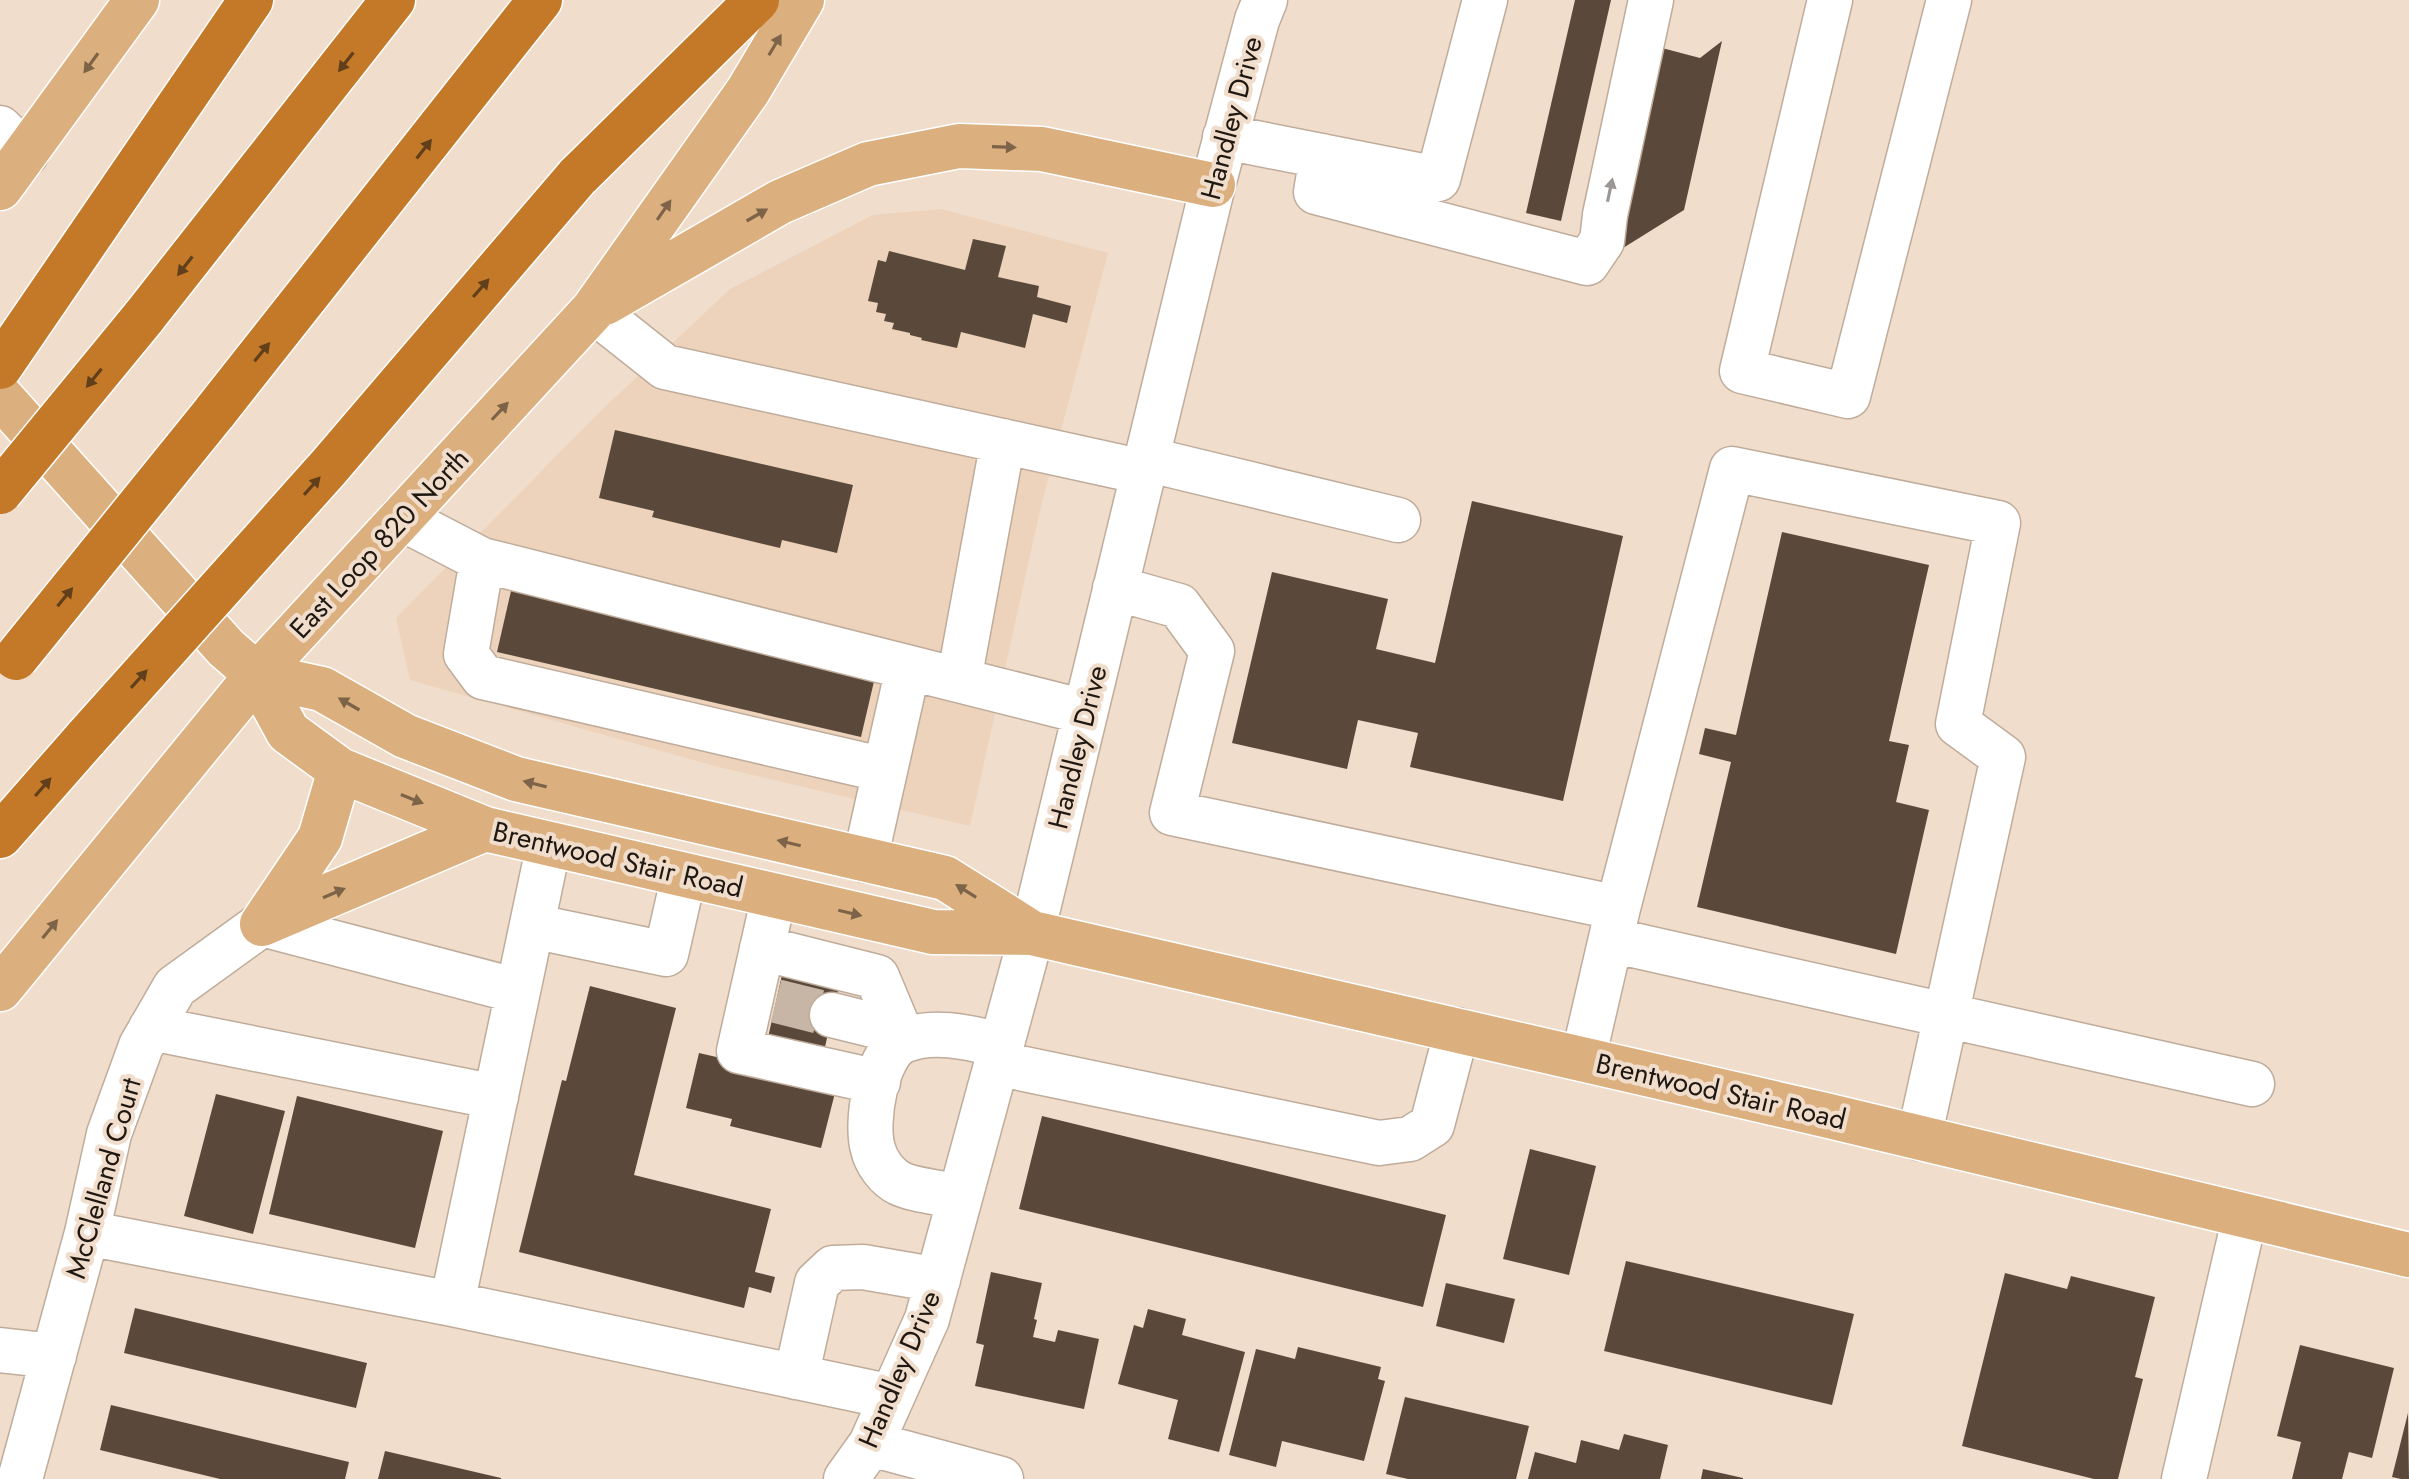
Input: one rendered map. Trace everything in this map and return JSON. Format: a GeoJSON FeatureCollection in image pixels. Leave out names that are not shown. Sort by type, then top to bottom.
{"type":"FeatureCollection","features":[{"type":"Feature","properties":{"kind":"highway"},"geometry":{"type":"LineString","coordinates":[[106,211],[227,0]]}},
{"type":"Feature","properties":{"kind":"highway"},"geometry":{"type":"LineString","coordinates":[[0,367],[251,0]]}},
{"type":"Feature","properties":{"kind":"highway"},"geometry":{"type":"LineString","coordinates":[[0,492],[143,318],[393,0]]}},
{"type":"Feature","properties":{"kind":"highway"},"geometry":{"type":"LineString","coordinates":[[8,667],[214,413],[540,0]]}},
{"type":"Feature","properties":{"kind":"highway"},"geometry":{"type":"LineString","coordinates":[[0,836],[328,468],[577,177],[721,0]]}},
{"type":"Feature","properties":{"kind":"highway"},"geometry":{"type":"LineString","coordinates":[[577,177],[757,0]]}},
{"type":"Feature","properties":{"kind":"main road"},"geometry":{"type":"LineString","coordinates":[[9,157],[137,0]]}},
{"type":"Feature","properties":{"kind":"main road","name":"East Loop 820 North"},"geometry":{"type":"LineString","coordinates":[[0,989],[257,675],[593,310],[748,91],[802,0]]}},
{"type":"Feature","properties":{"kind":"main road"},"geometry":{"type":"LineString","coordinates":[[593,310],[780,202],[868,164],[959,146],[1042,149],[1213,185]]}},
{"type":"Feature","properties":{"kind":"main road","name":"Brentwood Stair Road"},"geometry":{"type":"LineString","coordinates":[[0,396],[226,648],[257,675],[288,732],[340,770],[485,829],[933,932],[1032,933],[1583,1059],[2409,1255]]}},
{"type":"Feature","properties":{"kind":"main road","name":"Brentwood Stair Road"},"geometry":{"type":"LineString","coordinates":[[257,675],[322,689],[405,736],[516,779],[945,878],[1032,933]]}},
{"type":"Feature","properties":{"kind":"main road"},"geometry":{"type":"LineString","coordinates":[[262,924],[320,838],[340,770]]}},
{"type":"Feature","properties":{"kind":"main road"},"geometry":{"type":"LineString","coordinates":[[262,924],[485,829]]}},
{"type":"Feature","properties":{"kind":"street","name":"Handley Drive"},"geometry":{"type":"LineString","coordinates":[[846,1479],[871,1444],[927,1319],[1032,933],[1213,185],[1265,0]]}},
{"type":"Feature","properties":{"kind":"street"},"geometry":{"type":"LineString","coordinates":[[1225,137],[1438,179],[1485,0]]}},
{"type":"Feature","properties":{"kind":"street"},"geometry":{"type":"LineString","coordinates":[[1322,156],[1316,192],[1587,263],[1602,241],[1651,0]]}},
{"type":"Feature","properties":{"kind":"street"},"geometry":{"type":"LineString","coordinates":[[1830,0],[1742,371],[1848,396],[1949,0]]}},
{"type":"Feature","properties":{"kind":"street"},"geometry":{"type":"LineString","coordinates":[[593,310],[665,367],[1003,441],[1145,465],[1398,520]]}},
{"type":"Feature","properties":{"kind":"street"},"geometry":{"type":"LineString","coordinates":[[959,680],[1003,441]]}},
{"type":"Feature","properties":{"kind":"street"},"geometry":{"type":"LineString","coordinates":[[1583,1059],[1614,924],[1732,469],[1998,523],[1958,724],[2003,757],[1919,1138]]}},
{"type":"Feature","properties":{"kind":"street"},"geometry":{"type":"LineString","coordinates":[[401,518],[482,560],[1085,712]]}},
{"type":"Feature","properties":{"kind":"street"},"geometry":{"type":"LineString","coordinates":[[482,560],[466,654],[483,677],[885,770]]}},
{"type":"Feature","properties":{"kind":"street"},"geometry":{"type":"LineString","coordinates":[[1115,588],[1179,606],[1212,651],[1172,813],[1614,924],[1946,1015],[2252,1084]]}},
{"type":"Feature","properties":{"kind":"street"},"geometry":{"type":"LineString","coordinates":[[865,860],[908,668]]}},
{"type":"Feature","properties":{"kind":"street"},"geometry":{"type":"LineString","coordinates":[[452,1304],[549,844]]}},
{"type":"Feature","properties":{"kind":"street"},"geometry":{"type":"LineString","coordinates":[[532,926],[666,954],[684,875]]}},
{"type":"Feature","properties":{"kind":"street"},"geometry":{"type":"LineString","coordinates":[[774,896],[762,948],[764,998],[739,1051],[878,1082]]}},
{"type":"Feature","properties":{"kind":"street"},"geometry":{"type":"LineString","coordinates":[[892,923],[877,977],[900,1037]]}},
{"type":"Feature","properties":{"kind":"street"},"geometry":{"type":"LineString","coordinates":[[262,924],[518,991]]}},
{"type":"Feature","properties":{"kind":"street","name":"McClelland Court"},"geometry":{"type":"LineString","coordinates":[[20,1479],[87,1233],[109,1134],[141,1046],[175,987],[262,924]]}},
{"type":"Feature","properties":{"kind":"street"},"geometry":{"type":"LineString","coordinates":[[762,948],[877,977]]}},
{"type":"Feature","properties":{"kind":"street"},"geometry":{"type":"LineString","coordinates":[[832,1015],[900,1037],[965,1037],[999,1054],[1379,1143],[1410,1139],[1432,1125],[1457,1030]]}},
{"type":"Feature","properties":{"kind":"street"},"geometry":{"type":"LineString","coordinates":[[151,1028],[496,1097]]}},
{"type":"Feature","properties":{"kind":"street"},"geometry":{"type":"LineString","coordinates":[[900,1037],[886,1057],[871,1108],[873,1149],[884,1171],[899,1183],[960,1197]]}},
{"type":"Feature","properties":{"kind":"street"},"geometry":{"type":"LineString","coordinates":[[2184,1479],[2245,1216]]}},
{"type":"Feature","properties":{"kind":"street"},"geometry":{"type":"LineString","coordinates":[[87,1233],[452,1304],[892,1397]]}},
{"type":"Feature","properties":{"kind":"street"},"geometry":{"type":"LineString","coordinates":[[796,1377],[817,1283],[833,1268],[863,1267],[938,1280]]}},
{"type":"Feature","properties":{"kind":"street"},"geometry":{"type":"LineString","coordinates":[[0,1350],[54,1356]]}},
{"type":"Feature","properties":{"kind":"street"},"geometry":{"type":"LineString","coordinates":[[871,1444],[1001,1479]]}},
{"type":"Feature","properties":{"kind":"shaded area"},"geometry":{"type":"Polygon","coordinates":[[[941,209],[1108,253],[1041,506],[970,826],[718,767],[410,680],[396,618],[604,408],[730,289],[873,215],[941,209]]]}},
{"type":"Feature","properties":{"kind":"building"},"geometry":{"type":"Polygon","coordinates":[[[1575,0],[1611,0],[1561,221],[1526,213],[1575,0]]]}},
{"type":"Feature","properties":{"kind":"building"},"geometry":{"type":"Polygon","coordinates":[[[1722,41],[1684,210],[1615,253],[1662,48],[1700,58],[1722,41]]]}},
{"type":"Feature","properties":{"kind":"building"},"geometry":{"type":"Polygon","coordinates":[[[973,239],[1006,246],[998,277],[1039,286],[1037,297],[1071,306],[1067,323],[1033,314],[1025,348],[961,332],[957,348],[921,340],[910,333],[892,329],[894,323],[884,321],[886,314],[876,312],[878,303],[868,301],[878,260],[886,262],[889,251],[965,270],[973,239]]]}},
{"type":"Feature","properties":{"kind":"building"},"geometry":{"type":"Polygon","coordinates":[[[615,430],[853,485],[837,553],[782,540],[780,548],[652,517],[654,511],[599,498],[615,430]]]}},
{"type":"Feature","properties":{"kind":"building"},"geometry":{"type":"Polygon","coordinates":[[[1472,501],[1623,536],[1563,801],[1410,767],[1418,733],[1358,720],[1347,769],[1232,743],[1272,572],[1388,599],[1376,649],[1435,663],[1472,501]]]}},
{"type":"Feature","properties":{"kind":"building"},"geometry":{"type":"Polygon","coordinates":[[[1782,532],[1929,565],[1889,741],[1909,745],[1896,802],[1929,810],[1896,954],[1697,907],[1731,762],[1699,754],[1705,728],[1736,735],[1782,532]]]}},
{"type":"Feature","properties":{"kind":"building"},"geometry":{"type":"Polygon","coordinates":[[[511,591],[875,677],[861,737],[497,652],[511,591]]]}},
{"type":"Feature","properties":{"kind":"building"},"geometry":{"type":"Polygon","coordinates":[[[784,966],[841,978],[821,1064],[765,1051],[784,966]]]}},
{"type":"Feature","properties":{"kind":"building"},"geometry":{"type":"Polygon","coordinates":[[[590,986],[676,1008],[634,1175],[771,1209],[755,1272],[775,1277],[771,1293],[749,1287],[744,1308],[519,1252],[562,1080],[566,1081],[590,986]]]}},
{"type":"Feature","properties":{"kind":"building"},"geometry":{"type":"Polygon","coordinates":[[[699,1053],[837,1085],[821,1148],[730,1126],[732,1119],[686,1108],[699,1053]]]}},
{"type":"Feature","properties":{"kind":"building"},"geometry":{"type":"Polygon","coordinates":[[[216,1094],[285,1111],[253,1234],[184,1216],[216,1094]]]}},
{"type":"Feature","properties":{"kind":"building"},"geometry":{"type":"Polygon","coordinates":[[[297,1096],[443,1131],[415,1248],[269,1214],[297,1096]]]}},
{"type":"Feature","properties":{"kind":"building"},"geometry":{"type":"Polygon","coordinates":[[[1042,1116],[1446,1215],[1423,1307],[1019,1209],[1042,1116]]]}},
{"type":"Feature","properties":{"kind":"building"},"geometry":{"type":"Polygon","coordinates":[[[1530,1149],[1596,1166],[1569,1275],[1503,1259],[1530,1149]]]}},
{"type":"Feature","properties":{"kind":"building"},"geometry":{"type":"Polygon","coordinates":[[[1626,1261],[1854,1314],[1832,1405],[1604,1351],[1626,1261]]]}},
{"type":"Feature","properties":{"kind":"building"},"geometry":{"type":"Polygon","coordinates":[[[991,1272],[1042,1283],[1033,1337],[1055,1342],[1058,1330],[1099,1339],[1084,1409],[975,1386],[984,1345],[976,1343],[991,1272]]]}},
{"type":"Feature","properties":{"kind":"building"},"geometry":{"type":"Polygon","coordinates":[[[2005,1273],[2067,1289],[2071,1276],[2155,1297],[2135,1377],[2143,1379],[2118,1479],[2094,1479],[1962,1446],[2005,1273]]]}},
{"type":"Feature","properties":{"kind":"building"},"geometry":{"type":"Polygon","coordinates":[[[1446,1283],[1515,1299],[1504,1343],[1436,1326],[1446,1283]]]}},
{"type":"Feature","properties":{"kind":"building"},"geometry":{"type":"Polygon","coordinates":[[[135,1308],[367,1363],[356,1408],[124,1353],[135,1308]]]}},
{"type":"Feature","properties":{"kind":"building"},"geometry":{"type":"Polygon","coordinates":[[[1148,1309],[1186,1319],[1182,1335],[1245,1352],[1219,1452],[1168,1439],[1178,1400],[1118,1384],[1134,1325],[1143,1328],[1148,1309]]]}},
{"type":"Feature","properties":{"kind":"building"},"geometry":{"type":"Polygon","coordinates":[[[2300,1345],[2394,1368],[2372,1458],[2349,1452],[2342,1479],[2292,1479],[2301,1442],[2277,1436],[2300,1345]]]}},
{"type":"Feature","properties":{"kind":"building"},"geometry":{"type":"Polygon","coordinates":[[[1298,1347],[1381,1367],[1378,1379],[1385,1381],[1364,1461],[1282,1441],[1276,1467],[1229,1455],[1256,1349],[1295,1359],[1298,1347]]]}},
{"type":"Feature","properties":{"kind":"building"},"geometry":{"type":"Polygon","coordinates":[[[1405,1397],[1529,1426],[1516,1479],[1408,1479],[1386,1474],[1405,1397]]]}},
{"type":"Feature","properties":{"kind":"building"},"geometry":{"type":"Polygon","coordinates":[[[111,1405],[349,1462],[345,1479],[220,1479],[100,1450],[111,1405]]]}},
{"type":"Feature","properties":{"kind":"building"},"geometry":{"type":"Polygon","coordinates":[[[2408,1413],[2409,1479],[2401,1479],[2392,1477],[2408,1413]]]}},
{"type":"Feature","properties":{"kind":"building"},"geometry":{"type":"Polygon","coordinates":[[[1624,1434],[1668,1445],[1660,1479],[1528,1479],[1535,1452],[1576,1463],[1581,1440],[1619,1450],[1624,1434]]]}},
{"type":"Feature","properties":{"kind":"building"},"geometry":{"type":"Polygon","coordinates":[[[385,1451],[501,1478],[501,1479],[378,1479],[385,1451]]]}},
{"type":"Feature","properties":{"kind":"building"},"geometry":{"type":"Polygon","coordinates":[[[1703,1469],[1743,1478],[1743,1479],[1701,1479],[1703,1469]]]}},
{"type":"Feature","properties":{"kind":"tunnel"},"geometry":{"type":"LineString","coordinates":[[776,1001],[832,1015]]}}]}
